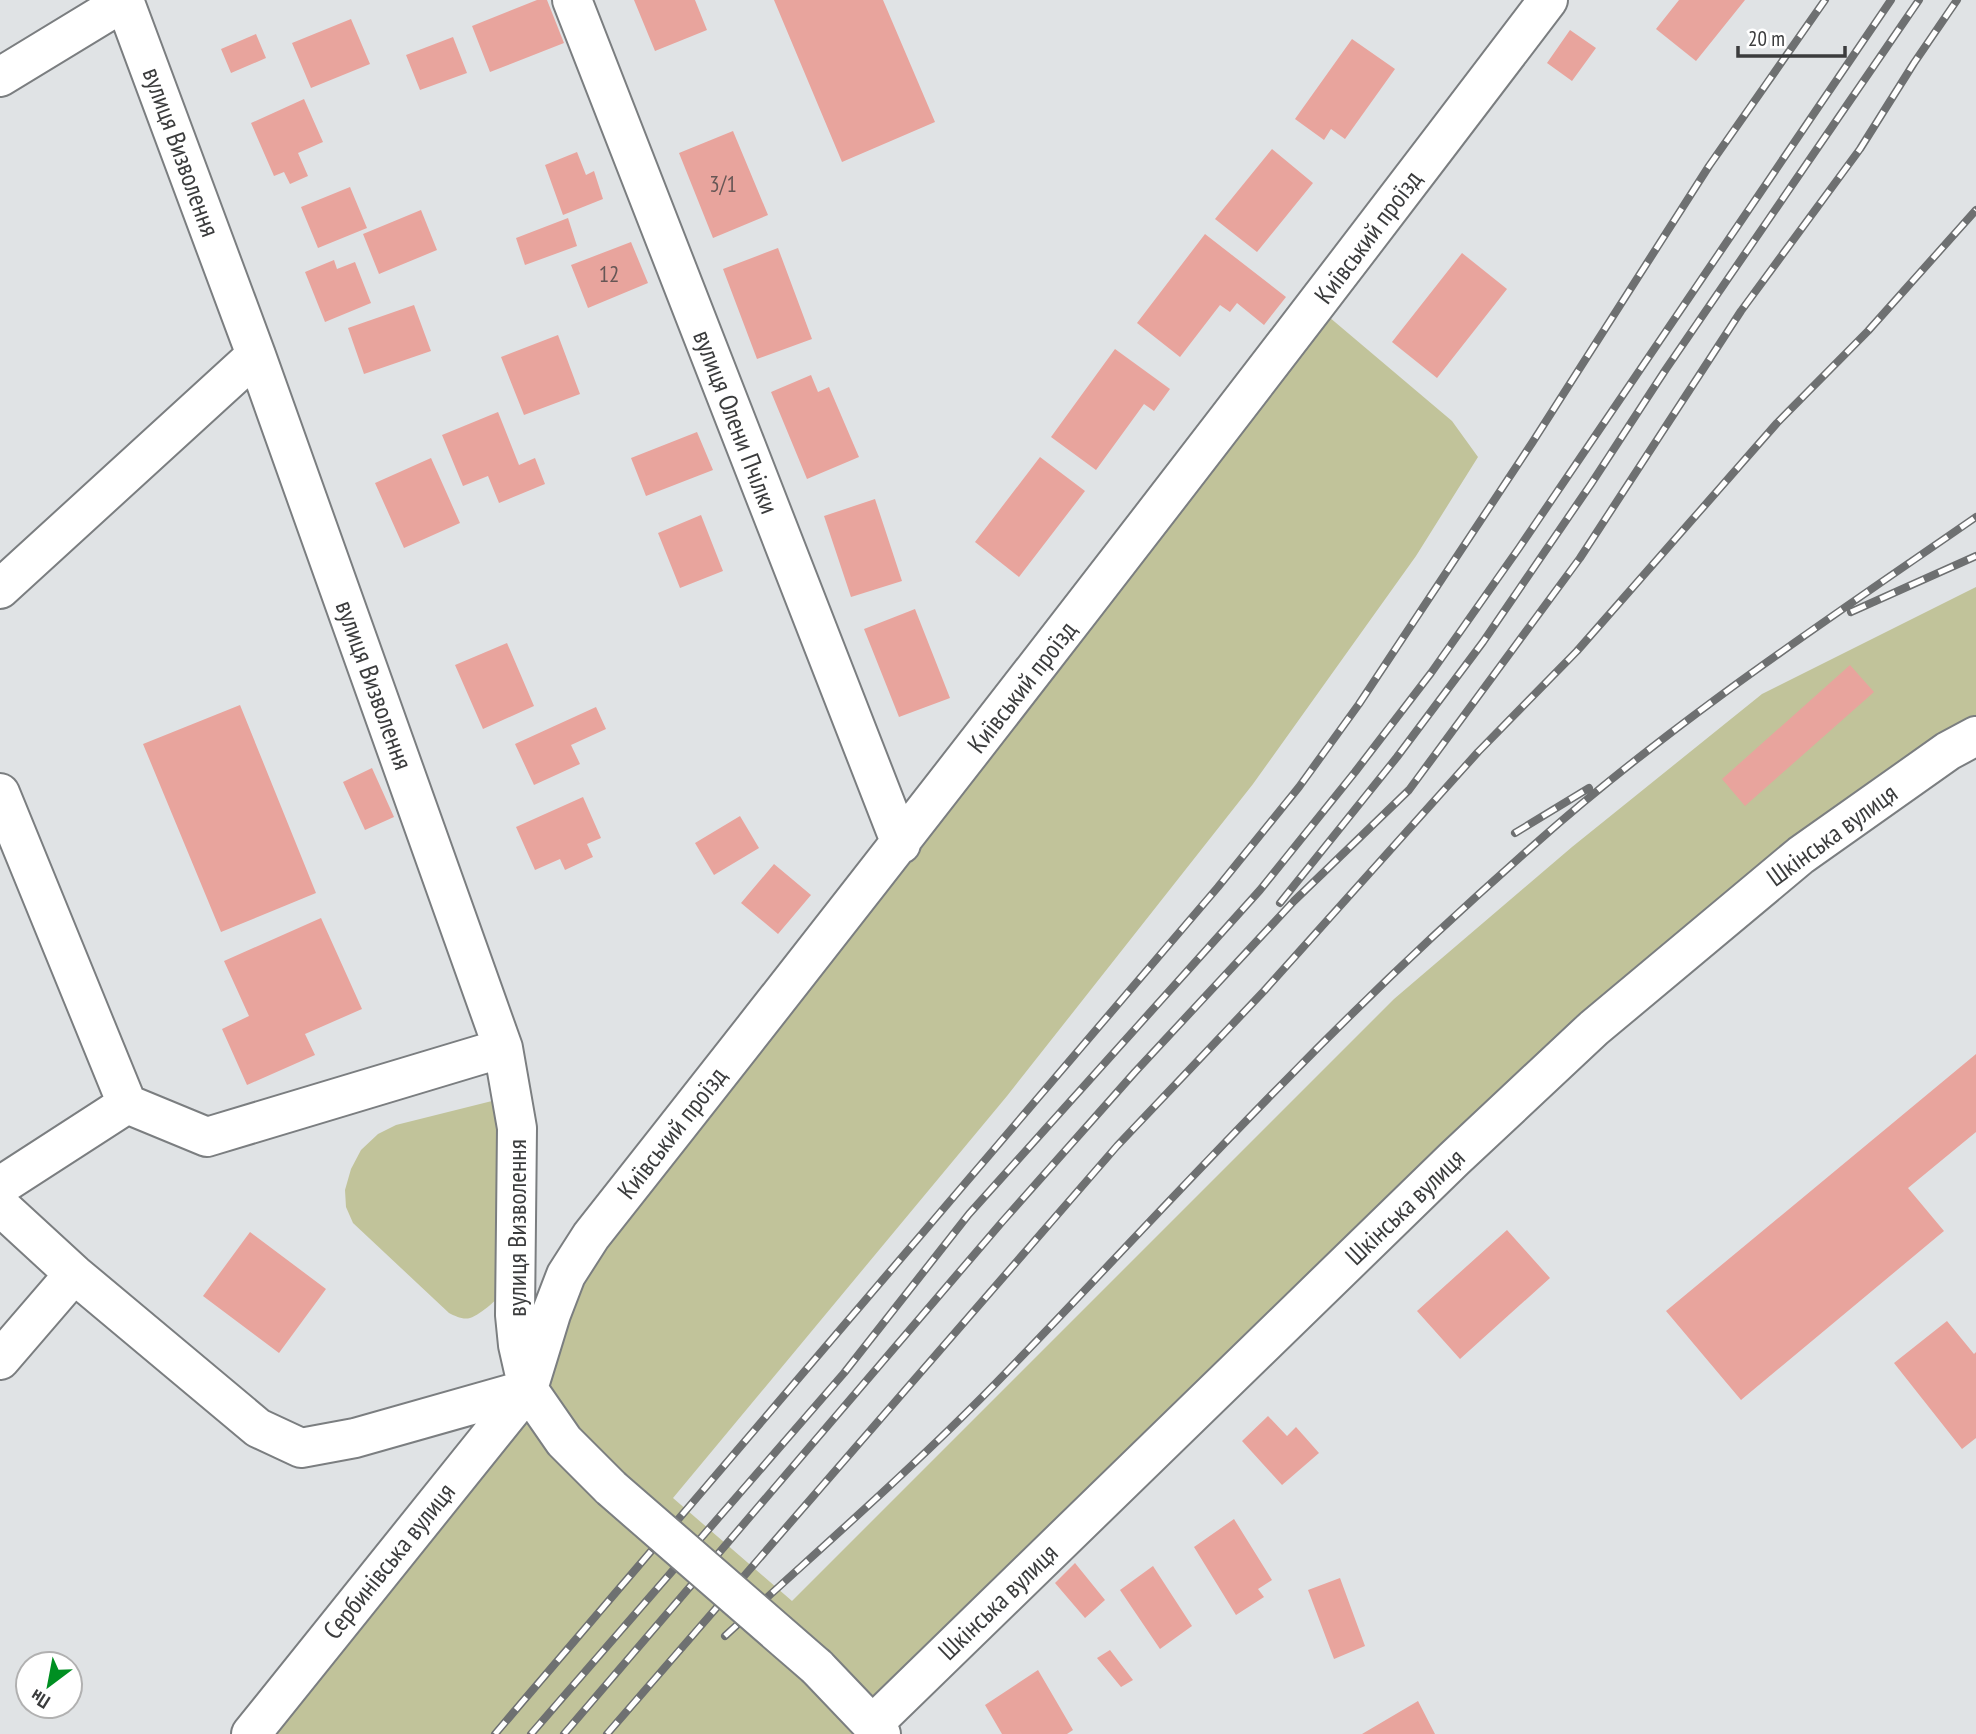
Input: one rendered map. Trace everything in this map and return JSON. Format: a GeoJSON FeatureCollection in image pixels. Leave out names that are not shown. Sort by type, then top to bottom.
{"type":"FeatureCollection","features":[{"type":"Feature","properties":{"kind":"street"},"geometry":{"type":"LineString","coordinates":[[0,77],[125,0]]}},
{"type":"Feature","properties":{"kind":"street","name":"вулиця Визволення"},"geometry":{"type":"LineString","coordinates":[[125,0],[257,355],[503,1048],[517,1128],[515,1315],[528,1389],[564,1441],[611,1488],[817,1667],[877,1729]]}},
{"type":"Feature","properties":{"kind":"street","name":"вулиця Олени Пчілки"},"geometry":{"type":"LineString","coordinates":[[572,0],[901,844]]}},
{"type":"Feature","properties":{"kind":"street","name":"Київський проїзд"},"geometry":{"type":"LineString","coordinates":[[528,1389],[566,1275],[591,1236],[901,844],[1548,0]]}},
{"type":"Feature","properties":{"kind":"street"},"geometry":{"type":"LineString","coordinates":[[0,589],[257,355]]}},
{"type":"Feature","properties":{"kind":"street","name":"Шкінська вулиця"},"geometry":{"type":"LineString","coordinates":[[877,1729],[1454,1159],[1594,1028],[1801,855],[1948,751],[1976,736]]}},
{"type":"Feature","properties":{"kind":"street"},"geometry":{"type":"LineString","coordinates":[[0,793],[127,1104],[206,1137],[503,1048]]}},
{"type":"Feature","properties":{"kind":"street"},"geometry":{"type":"LineString","coordinates":[[0,1186],[127,1104]]}},
{"type":"Feature","properties":{"kind":"street"},"geometry":{"type":"LineString","coordinates":[[0,1206],[74,1274],[258,1428],[301,1448],[355,1438],[528,1389]]}},
{"type":"Feature","properties":{"kind":"street"},"geometry":{"type":"LineString","coordinates":[[0,1360],[74,1274]]}},
{"type":"Feature","properties":{"kind":"street","name":"Сербинівська вулиця"},"geometry":{"type":"LineString","coordinates":[[251,1734],[528,1389]]}},
{"type":"Feature","properties":{"kind":"green space"},"geometry":{"type":"Polygon","coordinates":[[[1316,306],[1452,421],[1478,457],[1416,556],[1253,784],[1007,1096],[673,1498],[792,1601],[1394,999],[1572,847],[1762,694],[1976,587],[1976,736],[1801,855],[865,1734],[251,1734],[528,1389],[551,1314],[1316,306]]]}},
{"type":"Feature","properties":{"kind":"green space"},"geometry":{"type":"Polygon","coordinates":[[[512,1096],[514,1283],[481,1312],[470,1318],[462,1318],[449,1313],[353,1223],[346,1207],[345,1190],[351,1169],[361,1150],[378,1134],[396,1125],[512,1096]]]}},
{"type":"Feature","properties":{"kind":"building"},"geometry":{"type":"Polygon","coordinates":[[[537,0],[547,0],[564,43],[490,72],[472,26],[537,0]]]}},
{"type":"Feature","properties":{"kind":"building"},"geometry":{"type":"Polygon","coordinates":[[[634,0],[695,0],[707,30],[655,51],[634,0]]]}},
{"type":"Feature","properties":{"kind":"building"},"geometry":{"type":"Polygon","coordinates":[[[774,0],[883,0],[935,122],[842,162],[774,0]]]}},
{"type":"Feature","properties":{"kind":"building"},"geometry":{"type":"Polygon","coordinates":[[[1679,0],[1745,0],[1696,61],[1656,29],[1679,0]]]}},
{"type":"Feature","properties":{"kind":"building"},"geometry":{"type":"Polygon","coordinates":[[[351,19],[370,64],[311,88],[292,43],[351,19]]]}},
{"type":"Feature","properties":{"kind":"building"},"geometry":{"type":"Polygon","coordinates":[[[1570,30],[1596,48],[1572,81],[1547,63],[1570,30]]]}},
{"type":"Feature","properties":{"kind":"building"},"geometry":{"type":"Polygon","coordinates":[[[256,34],[266,58],[231,73],[221,49],[256,34]]]}},
{"type":"Feature","properties":{"kind":"building"},"geometry":{"type":"Polygon","coordinates":[[[453,37],[467,73],[420,90],[406,55],[453,37]]]}},
{"type":"Feature","properties":{"kind":"building"},"geometry":{"type":"Polygon","coordinates":[[[1352,39],[1395,69],[1345,139],[1331,129],[1324,140],[1295,119],[1352,39]]]}},
{"type":"Feature","properties":{"kind":"building"},"geometry":{"type":"Polygon","coordinates":[[[304,99],[323,142],[298,153],[308,176],[290,184],[284,172],[274,176],[251,123],[304,99]]]}},
{"type":"Feature","properties":{"kind":"building"},"geometry":{"type":"Polygon","coordinates":[[[733,131],[768,215],[713,238],[679,153],[733,131]]]}},
{"type":"Feature","properties":{"kind":"building"},"geometry":{"type":"Polygon","coordinates":[[[1272,149],[1313,183],[1257,252],[1215,219],[1272,149]]]}},
{"type":"Feature","properties":{"kind":"building"},"geometry":{"type":"Polygon","coordinates":[[[577,152],[586,175],[594,171],[603,199],[563,215],[545,165],[577,152]]]}},
{"type":"Feature","properties":{"kind":"building"},"geometry":{"type":"Polygon","coordinates":[[[350,187],[367,228],[318,248],[301,207],[350,187]]]}},
{"type":"Feature","properties":{"kind":"building"},"geometry":{"type":"Polygon","coordinates":[[[421,210],[437,250],[379,274],[363,234],[421,210]]]}},
{"type":"Feature","properties":{"kind":"building"},"geometry":{"type":"Polygon","coordinates":[[[568,218],[577,246],[525,265],[516,238],[568,218]]]}},
{"type":"Feature","properties":{"kind":"building"},"geometry":{"type":"Polygon","coordinates":[[[1205,234],[1286,297],[1264,325],[1237,303],[1230,312],[1220,305],[1180,357],[1137,323],[1205,234]]]}},
{"type":"Feature","properties":{"kind":"building"},"geometry":{"type":"Polygon","coordinates":[[[631,242],[648,283],[588,308],[571,265],[631,242]]]}},
{"type":"Feature","properties":{"kind":"building"},"geometry":{"type":"Polygon","coordinates":[[[778,248],[812,339],[757,359],[723,269],[778,248]]]}},
{"type":"Feature","properties":{"kind":"building"},"geometry":{"type":"Polygon","coordinates":[[[1462,253],[1507,289],[1437,378],[1392,342],[1462,253]]]}},
{"type":"Feature","properties":{"kind":"building"},"geometry":{"type":"Polygon","coordinates":[[[334,260],[337,269],[355,262],[371,303],[325,322],[305,272],[334,260]]]}},
{"type":"Feature","properties":{"kind":"building"},"geometry":{"type":"Polygon","coordinates":[[[414,305],[431,351],[364,374],[348,328],[414,305]]]}},
{"type":"Feature","properties":{"kind":"building"},"geometry":{"type":"Polygon","coordinates":[[[558,335],[580,394],[524,415],[501,357],[558,335]]]}},
{"type":"Feature","properties":{"kind":"building"},"geometry":{"type":"Polygon","coordinates":[[[1115,349],[1170,389],[1154,411],[1144,404],[1096,470],[1051,437],[1115,349]]]}},
{"type":"Feature","properties":{"kind":"building"},"geometry":{"type":"Polygon","coordinates":[[[811,375],[818,392],[829,387],[859,457],[807,479],[771,392],[811,375]]]}},
{"type":"Feature","properties":{"kind":"building"},"geometry":{"type":"Polygon","coordinates":[[[498,412],[519,465],[535,458],[545,484],[499,503],[488,476],[463,486],[442,435],[498,412]]]}},
{"type":"Feature","properties":{"kind":"building"},"geometry":{"type":"Polygon","coordinates":[[[697,432],[713,470],[646,496],[631,458],[697,432]]]}},
{"type":"Feature","properties":{"kind":"building"},"geometry":{"type":"Polygon","coordinates":[[[1040,457],[1085,491],[1019,577],[975,542],[1040,457]]]}},
{"type":"Feature","properties":{"kind":"building"},"geometry":{"type":"Polygon","coordinates":[[[431,458],[460,523],[404,548],[375,483],[431,458]]]}},
{"type":"Feature","properties":{"kind":"building"},"geometry":{"type":"Polygon","coordinates":[[[875,499],[902,581],[851,597],[824,516],[875,499]]]}},
{"type":"Feature","properties":{"kind":"building"},"geometry":{"type":"Polygon","coordinates":[[[701,515],[723,571],[680,588],[658,533],[701,515]]]}},
{"type":"Feature","properties":{"kind":"building"},"geometry":{"type":"Polygon","coordinates":[[[915,609],[950,698],[899,717],[864,629],[915,609]]]}},
{"type":"Feature","properties":{"kind":"building"},"geometry":{"type":"Polygon","coordinates":[[[507,643],[534,706],[483,729],[455,665],[507,643]]]}},
{"type":"Feature","properties":{"kind":"building"},"geometry":{"type":"Polygon","coordinates":[[[1850,665],[1874,692],[1745,806],[1722,779],[1850,665]]]}},
{"type":"Feature","properties":{"kind":"building"},"geometry":{"type":"Polygon","coordinates":[[[240,705],[316,893],[221,932],[143,744],[240,705]]]}},
{"type":"Feature","properties":{"kind":"building"},"geometry":{"type":"Polygon","coordinates":[[[596,707],[606,729],[571,745],[580,764],[534,785],[515,744],[596,707]]]}},
{"type":"Feature","properties":{"kind":"building"},"geometry":{"type":"Polygon","coordinates":[[[372,768],[394,817],[365,830],[343,782],[372,768]]]}},
{"type":"Feature","properties":{"kind":"building"},"geometry":{"type":"Polygon","coordinates":[[[583,797],[601,838],[587,844],[593,857],[565,870],[560,859],[535,870],[516,827],[583,797]]]}},
{"type":"Feature","properties":{"kind":"building"},"geometry":{"type":"Polygon","coordinates":[[[740,816],[759,848],[714,875],[695,843],[740,816]]]}},
{"type":"Feature","properties":{"kind":"building"},"geometry":{"type":"Polygon","coordinates":[[[774,864],[811,895],[778,934],[741,903],[774,864]]]}},
{"type":"Feature","properties":{"kind":"building"},"geometry":{"type":"Polygon","coordinates":[[[321,918],[362,1009],[305,1034],[315,1055],[247,1085],[222,1029],[249,1016],[224,961],[321,918]]]}},
{"type":"Feature","properties":{"kind":"building"},"geometry":{"type":"Polygon","coordinates":[[[1976,1054],[1976,1132],[1908,1188],[1944,1231],[1741,1400],[1666,1311],[1976,1054]]]}},
{"type":"Feature","properties":{"kind":"building"},"geometry":{"type":"Polygon","coordinates":[[[1507,1230],[1550,1278],[1460,1359],[1417,1311],[1507,1230]]]}},
{"type":"Feature","properties":{"kind":"building"},"geometry":{"type":"Polygon","coordinates":[[[250,1232],[326,1289],[279,1353],[203,1296],[250,1232]]]}},
{"type":"Feature","properties":{"kind":"building"},"geometry":{"type":"Polygon","coordinates":[[[1947,1321],[1974,1354],[1976,1352],[1976,1438],[1962,1449],[1894,1363],[1947,1321]]]}},
{"type":"Feature","properties":{"kind":"building"},"geometry":{"type":"Polygon","coordinates":[[[1268,1416],[1287,1436],[1296,1427],[1319,1453],[1282,1485],[1242,1441],[1268,1416]]]}},
{"type":"Feature","properties":{"kind":"building"},"geometry":{"type":"Polygon","coordinates":[[[1234,1519],[1272,1580],[1258,1589],[1264,1597],[1236,1615],[1194,1547],[1234,1519]]]}},
{"type":"Feature","properties":{"kind":"building"},"geometry":{"type":"Polygon","coordinates":[[[1075,1563],[1105,1600],[1085,1618],[1055,1583],[1075,1563]]]}},
{"type":"Feature","properties":{"kind":"building"},"geometry":{"type":"Polygon","coordinates":[[[1153,1566],[1192,1626],[1160,1649],[1120,1590],[1153,1566]]]}},
{"type":"Feature","properties":{"kind":"building"},"geometry":{"type":"Polygon","coordinates":[[[1340,1578],[1365,1646],[1334,1659],[1308,1590],[1340,1578]]]}},
{"type":"Feature","properties":{"kind":"building"},"geometry":{"type":"Polygon","coordinates":[[[1110,1650],[1133,1680],[1121,1687],[1097,1658],[1110,1650]]]}},
{"type":"Feature","properties":{"kind":"building"},"geometry":{"type":"Polygon","coordinates":[[[1038,1670],[1073,1730],[1067,1734],[1002,1734],[985,1705],[1038,1670]]]}},
{"type":"Feature","properties":{"kind":"building"},"geometry":{"type":"Polygon","coordinates":[[[1418,1701],[1435,1734],[1362,1734],[1418,1701]]]}},
{"type":"Feature","properties":{"kind":"railway"},"geometry":{"type":"LineString","coordinates":[[495,1734],[1218,887],[1299,787],[1359,704],[1532,443],[1709,166],[1825,0]]}},
{"type":"Feature","properties":{"kind":"railway"},"geometry":{"type":"LineString","coordinates":[[531,1734],[844,1373],[969,1214],[1260,890],[1355,772],[1431,673],[1519,548],[1891,0]]}},
{"type":"Feature","properties":{"kind":"railway"},"geometry":{"type":"LineString","coordinates":[[1280,903],[1397,757],[1483,642],[1919,0]]}},
{"type":"Feature","properties":{"kind":"railway"},"geometry":{"type":"LineString","coordinates":[[564,1734],[1002,1222],[1135,1072],[1294,901],[1409,790],[1580,558],[1741,311],[1860,149],[1957,0]]}},
{"type":"Feature","properties":{"kind":"railway"},"geometry":{"type":"LineString","coordinates":[[607,1734],[1117,1146],[1264,991],[1478,752],[1577,651],[1777,423],[1868,331],[1976,210]]}},
{"type":"Feature","properties":{"kind":"railway"},"geometry":{"type":"LineString","coordinates":[[725,1636],[964,1415],[1319,1047],[1503,872],[1587,799],[1695,714],[1976,517]]}},
{"type":"Feature","properties":{"kind":"railway"},"geometry":{"type":"LineString","coordinates":[[1851,612],[1976,556]]}},
{"type":"Feature","properties":{"kind":"railway"},"geometry":{"type":"LineString","coordinates":[[1515,833],[1589,788]]}}]}
